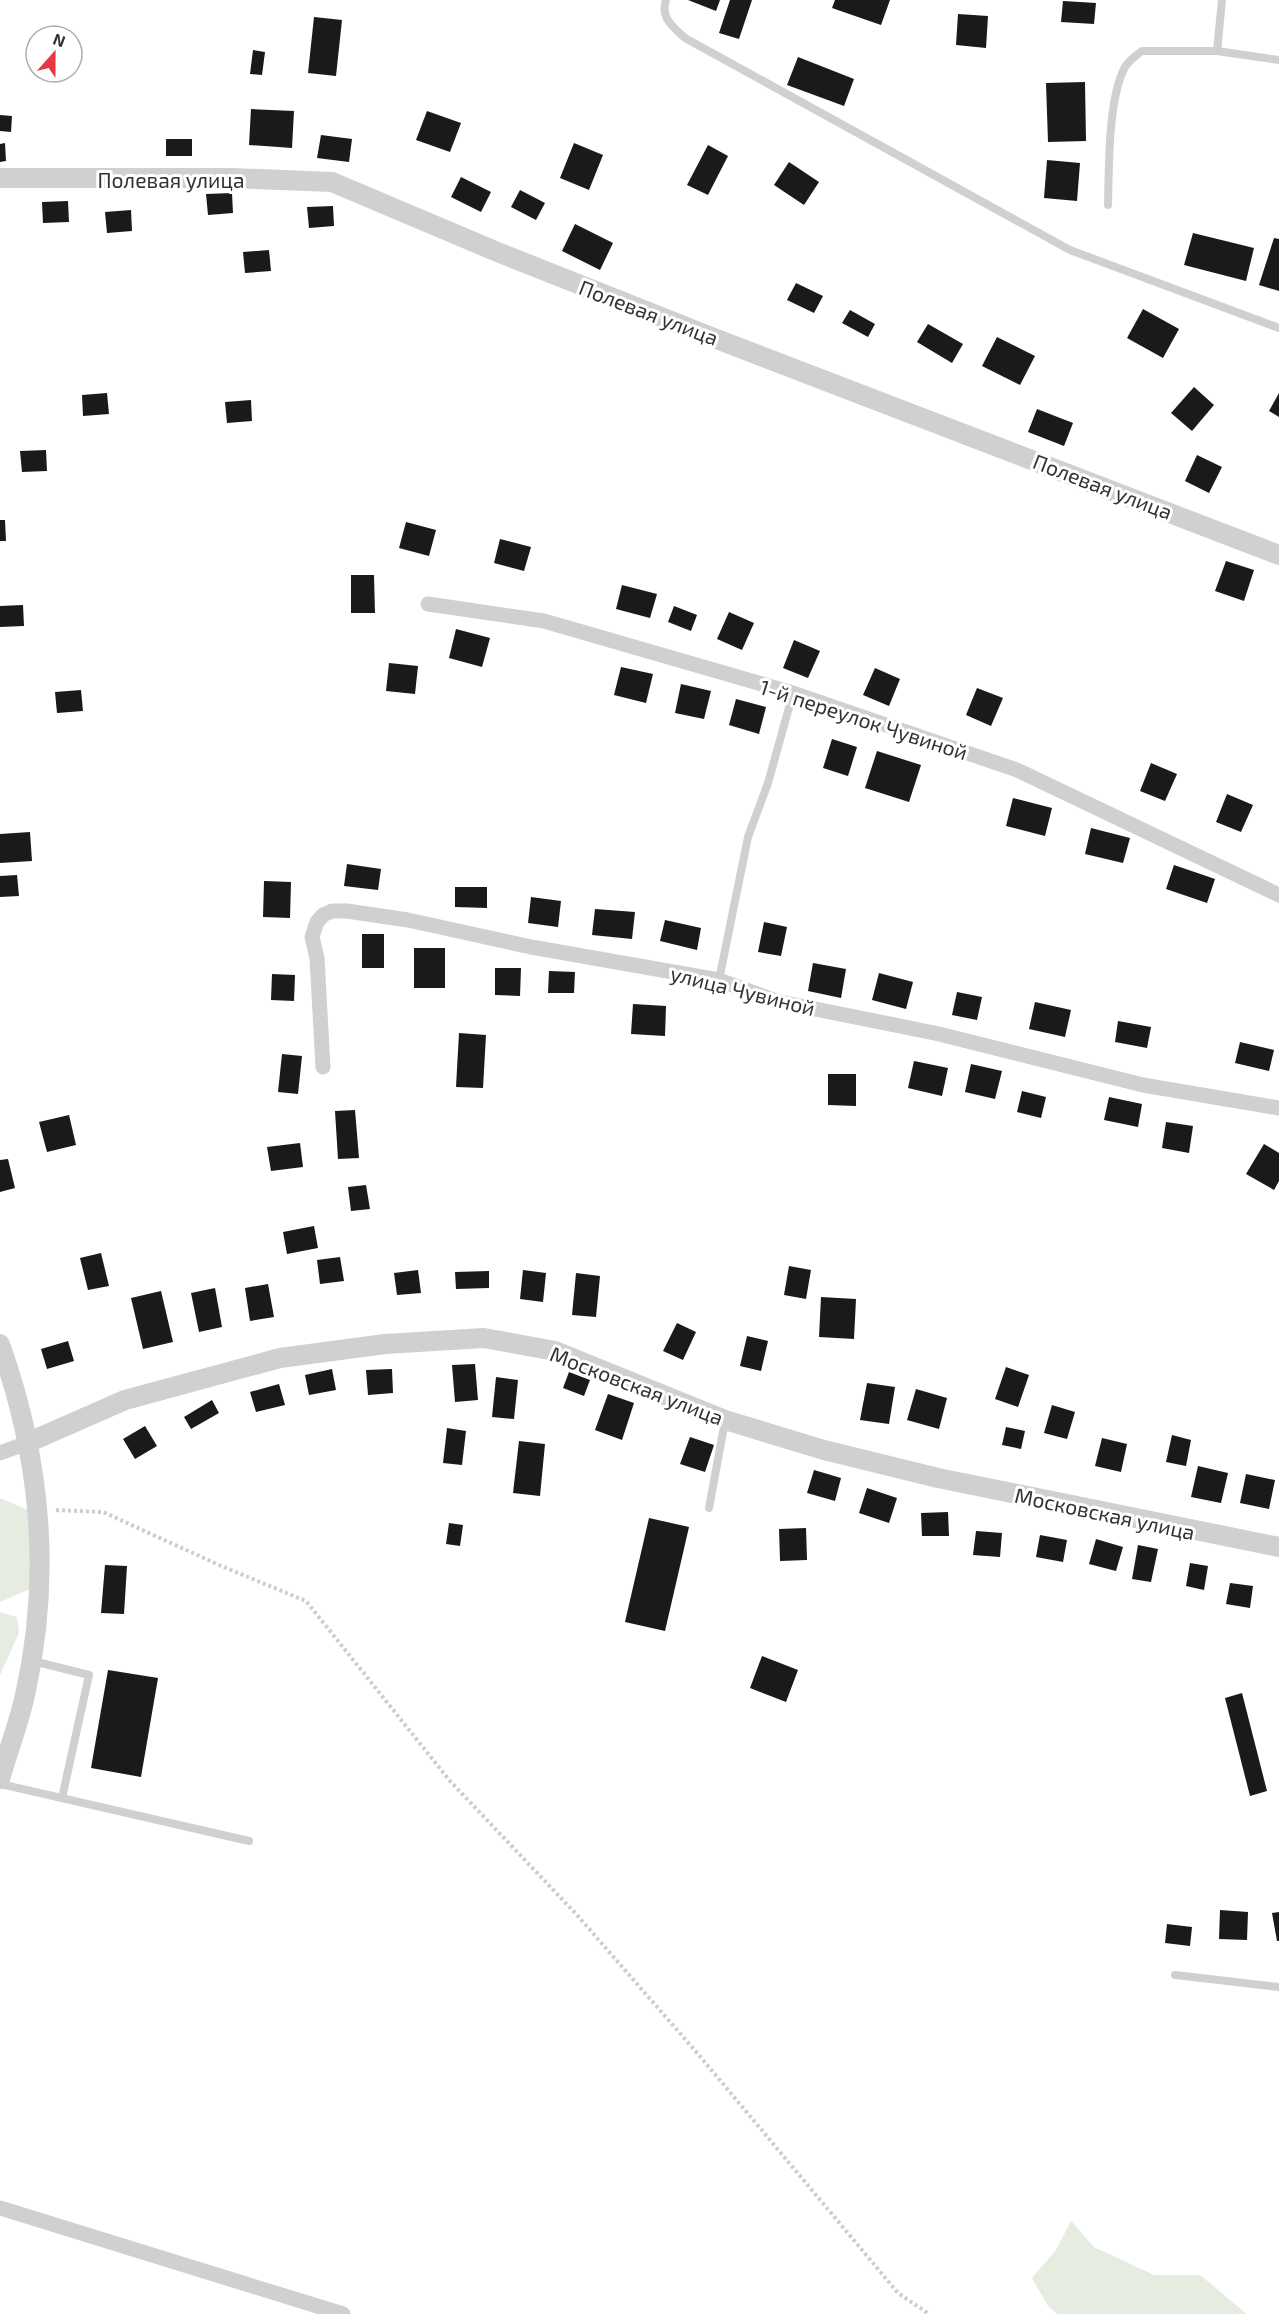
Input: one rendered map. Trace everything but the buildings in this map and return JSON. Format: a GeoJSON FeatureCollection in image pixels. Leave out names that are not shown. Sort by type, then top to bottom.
{"type":"FeatureCollection","features":[{"type":"Feature","properties":{"kind":"street","name":"Полевая улица"},"geometry":{"type":"LineString","coordinates":[[0,178],[232,178],[332,182],[495,251],[714,338],[1279,555]]}},
{"type":"Feature","properties":{"kind":"street","name":"1-й переулок Чувиной"},"geometry":{"type":"LineString","coordinates":[[428,603],[544,621],[793,693],[1017,770],[1279,896]]}},
{"type":"Feature","properties":{"kind":"street","name":"улица Чувиной"},"geometry":{"type":"LineString","coordinates":[[323,1067],[317,958],[312,937],[316,922],[323,915],[332,911],[408,920],[531,947],[719,980],[776,1001],[939,1034],[1143,1085],[1279,1108]]}},
{"type":"Feature","properties":{"kind":"street","name":"Московская улица"},"geometry":{"type":"LineString","coordinates":[[0,1453],[125,1400],[280,1358],[385,1344],[484,1338],[555,1351],[725,1420],[824,1450],[938,1478],[1279,1547]]}},
{"type":"Feature","properties":{"kind":"street"},"geometry":{"type":"LineString","coordinates":[[0,1344],[10,1371],[35,1472],[39,1509],[39,1609],[25,1696],[0,1779]]}},
{"type":"Feature","properties":{"kind":"street"},"geometry":{"type":"LineString","coordinates":[[0,2208],[343,2314]]}},
{"type":"Feature","properties":{"kind":"lane"},"geometry":{"type":"LineString","coordinates":[[666,0],[663,9],[668,24],[685,38],[1070,250],[1279,327]]}},
{"type":"Feature","properties":{"kind":"lane"},"geometry":{"type":"LineString","coordinates":[[1217,51],[1222,0]]}},
{"type":"Feature","properties":{"kind":"lane"},"geometry":{"type":"LineString","coordinates":[[1108,205],[1109,141],[1120,80],[1126,65],[1142,51],[1217,51],[1279,60]]}},
{"type":"Feature","properties":{"kind":"lane"},"geometry":{"type":"LineString","coordinates":[[719,980],[748,837],[768,783],[793,693]]}},
{"type":"Feature","properties":{"kind":"lane"},"geometry":{"type":"LineString","coordinates":[[709,1508],[725,1420]]}},
{"type":"Feature","properties":{"kind":"lane"},"geometry":{"type":"LineString","coordinates":[[31,1661],[89,1675],[62,1798]]}},
{"type":"Feature","properties":{"kind":"lane"},"geometry":{"type":"LineString","coordinates":[[0,1784],[249,1841]]}},
{"type":"Feature","properties":{"kind":"lane"},"geometry":{"type":"LineString","coordinates":[[1175,1975],[1279,1987]]}},
{"type":"Feature","properties":{"kind":"path"},"geometry":{"type":"LineString","coordinates":[[39,1509],[103,1512],[219,1565],[306,1601],[450,1781],[584,1924],[698,2054],[898,2293],[929,2314]]}},
{"type":"Feature","properties":{"kind":"shaded area"},"geometry":{"type":"Polygon","coordinates":[[[0,1498],[33,1512],[30,1589],[0,1602],[0,1498]]]}},
{"type":"Feature","properties":{"kind":"shaded area"},"geometry":{"type":"Polygon","coordinates":[[[0,1612],[17,1617],[19,1633],[0,1675],[0,1612]]]}},
{"type":"Feature","properties":{"kind":"shaded area"},"geometry":{"type":"Polygon","coordinates":[[[1071,2221],[1094,2247],[1154,2275],[1200,2275],[1247,2314],[1057,2314],[1048,2306],[1032,2278],[1056,2250],[1071,2221]]]}}]}
